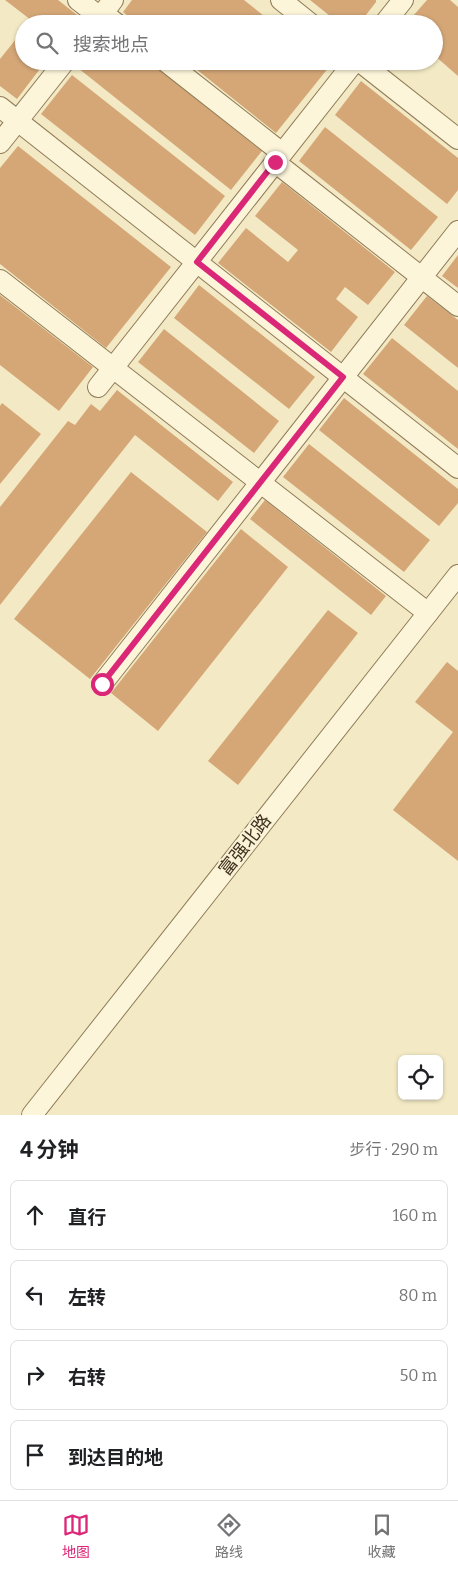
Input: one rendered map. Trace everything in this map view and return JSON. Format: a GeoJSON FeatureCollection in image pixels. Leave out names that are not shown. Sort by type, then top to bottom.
{"type":"FeatureCollection","features":[{"type":"Feature","properties":{"kind":"street"},"geometry":{"type":"LineString","coordinates":[[78,0],[104,15]]}},
{"type":"Feature","properties":{"kind":"street"},"geometry":{"type":"LineString","coordinates":[[281,0],[300,15]]}},
{"type":"Feature","properties":{"kind":"street"},"geometry":{"type":"LineString","coordinates":[[391,15],[403,0]]}},
{"type":"Feature","properties":{"kind":"street"},"geometry":{"type":"LineString","coordinates":[[0,143],[58,70]]}},
{"type":"Feature","properties":{"kind":"street"},"geometry":{"type":"LineString","coordinates":[[176,70],[458,306]]}},
{"type":"Feature","properties":{"kind":"street"},"geometry":{"type":"LineString","coordinates":[[98,387],[348,70]]}},
{"type":"Feature","properties":{"kind":"street"},"geometry":{"type":"LineString","coordinates":[[370,70],[458,139]]}},
{"type":"Feature","properties":{"kind":"street"},"geometry":{"type":"LineString","coordinates":[[0,107],[458,468]]}},
{"type":"Feature","properties":{"kind":"street"},"geometry":{"type":"LineString","coordinates":[[102,684],[458,231]]}},
{"type":"Feature","properties":{"kind":"street"},"geometry":{"type":"LineString","coordinates":[[0,280],[428,613]]}},
{"type":"Feature","properties":{"kind":"street","name":"富强北路"},"geometry":{"type":"LineString","coordinates":[[32,1115],[458,575]]}},
{"type":"Feature","properties":{"kind":"building"},"geometry":{"type":"Polygon","coordinates":[[[5,0],[58,0],[77,15],[24,15],[5,0]]]}},
{"type":"Feature","properties":{"kind":"building"},"geometry":{"type":"Polygon","coordinates":[[[132,0],[244,0],[263,15],[127,15],[123,12],[132,0]]]}},
{"type":"Feature","properties":{"kind":"building"},"geometry":{"type":"Polygon","coordinates":[[[310,0],[376,0],[366,15],[329,15],[310,0]]]}},
{"type":"Feature","properties":{"kind":"building"},"geometry":{"type":"Polygon","coordinates":[[[427,0],[450,0],[458,7],[458,76],[443,63],[443,15],[414,15],[427,0]]]}},
{"type":"Feature","properties":{"kind":"building"},"geometry":{"type":"Polygon","coordinates":[[[15,40],[15,70],[39,70],[17,99],[0,86],[0,59],[15,40]]]}},
{"type":"Feature","properties":{"kind":"building"},"geometry":{"type":"Polygon","coordinates":[[[81,70],[159,70],[262,151],[231,190],[81,70]]]}},
{"type":"Feature","properties":{"kind":"building"},"geometry":{"type":"Polygon","coordinates":[[[197,70],[327,70],[276,133],[197,70]]]}},
{"type":"Feature","properties":{"kind":"building"},"geometry":{"type":"Polygon","coordinates":[[[72,75],[225,196],[195,235],[41,114],[72,75]]]}},
{"type":"Feature","properties":{"kind":"building"},"geometry":{"type":"Polygon","coordinates":[[[361,81],[458,158],[458,190],[447,204],[335,115],[361,81]]]}},
{"type":"Feature","properties":{"kind":"building"},"geometry":{"type":"Polygon","coordinates":[[[325,127],[438,217],[411,250],[299,161],[325,127]]]}},
{"type":"Feature","properties":{"kind":"building"},"geometry":{"type":"Polygon","coordinates":[[[18,146],[171,267],[106,348],[0,264],[0,168],[18,146]]]}},
{"type":"Feature","properties":{"kind":"building"},"geometry":{"type":"Polygon","coordinates":[[[282,182],[395,272],[368,305],[345,287],[336,299],[358,317],[331,352],[218,263],[246,228],[288,262],[298,250],[255,216],[282,182]]]}},
{"type":"Feature","properties":{"kind":"building"},"geometry":{"type":"Polygon","coordinates":[[[458,255],[458,288],[442,276],[458,255]]]}},
{"type":"Feature","properties":{"kind":"building"},"geometry":{"type":"Polygon","coordinates":[[[199,285],[315,377],[289,409],[174,318],[199,285]]]}},
{"type":"Feature","properties":{"kind":"building"},"geometry":{"type":"Polygon","coordinates":[[[0,295],[93,367],[59,411],[0,365],[0,295]]]}},
{"type":"Feature","properties":{"kind":"building"},"geometry":{"type":"Polygon","coordinates":[[[427,296],[458,320],[458,368],[404,325],[427,296]]]}},
{"type":"Feature","properties":{"kind":"building"},"geometry":{"type":"Polygon","coordinates":[[[164,329],[279,421],[254,453],[138,362],[164,329]]]}},
{"type":"Feature","properties":{"kind":"building"},"geometry":{"type":"Polygon","coordinates":[[[392,338],[458,391],[458,449],[363,374],[392,338]]]}},
{"type":"Feature","properties":{"kind":"building"},"geometry":{"type":"Polygon","coordinates":[[[117,390],[233,482],[218,501],[135,435],[0,605],[0,507],[68,421],[75,425],[91,404],[100,411],[117,390]]]}},
{"type":"Feature","properties":{"kind":"building"},"geometry":{"type":"Polygon","coordinates":[[[344,398],[458,489],[458,503],[439,526],[319,430],[344,398]]]}},
{"type":"Feature","properties":{"kind":"building"},"geometry":{"type":"Polygon","coordinates":[[[2,403],[41,434],[0,484],[0,406],[2,403]]]}},
{"type":"Feature","properties":{"kind":"building"},"geometry":{"type":"Polygon","coordinates":[[[309,444],[430,540],[404,572],[283,477],[309,444]]]}},
{"type":"Feature","properties":{"kind":"building"},"geometry":{"type":"Polygon","coordinates":[[[131,472],[207,532],[90,679],[14,619],[131,472]]]}},
{"type":"Feature","properties":{"kind":"building"},"geometry":{"type":"Polygon","coordinates":[[[265,500],[386,596],[371,615],[250,519],[265,500]]]}},
{"type":"Feature","properties":{"kind":"building"},"geometry":{"type":"Polygon","coordinates":[[[241,529],[288,567],[158,731],[111,693],[241,529]]]}},
{"type":"Feature","properties":{"kind":"building"},"geometry":{"type":"Polygon","coordinates":[[[328,610],[358,633],[238,785],[208,761],[328,610]]]}},
{"type":"Feature","properties":{"kind":"building"},"geometry":{"type":"Polygon","coordinates":[[[447,662],[458,671],[458,861],[393,810],[453,732],[415,702],[447,662]]]}},
{"type":"Feature","properties":{"kind":"route"},"geometry":{"type":"LineString","coordinates":[[102,684],[343,377],[197,262],[275,162]]}}]}
